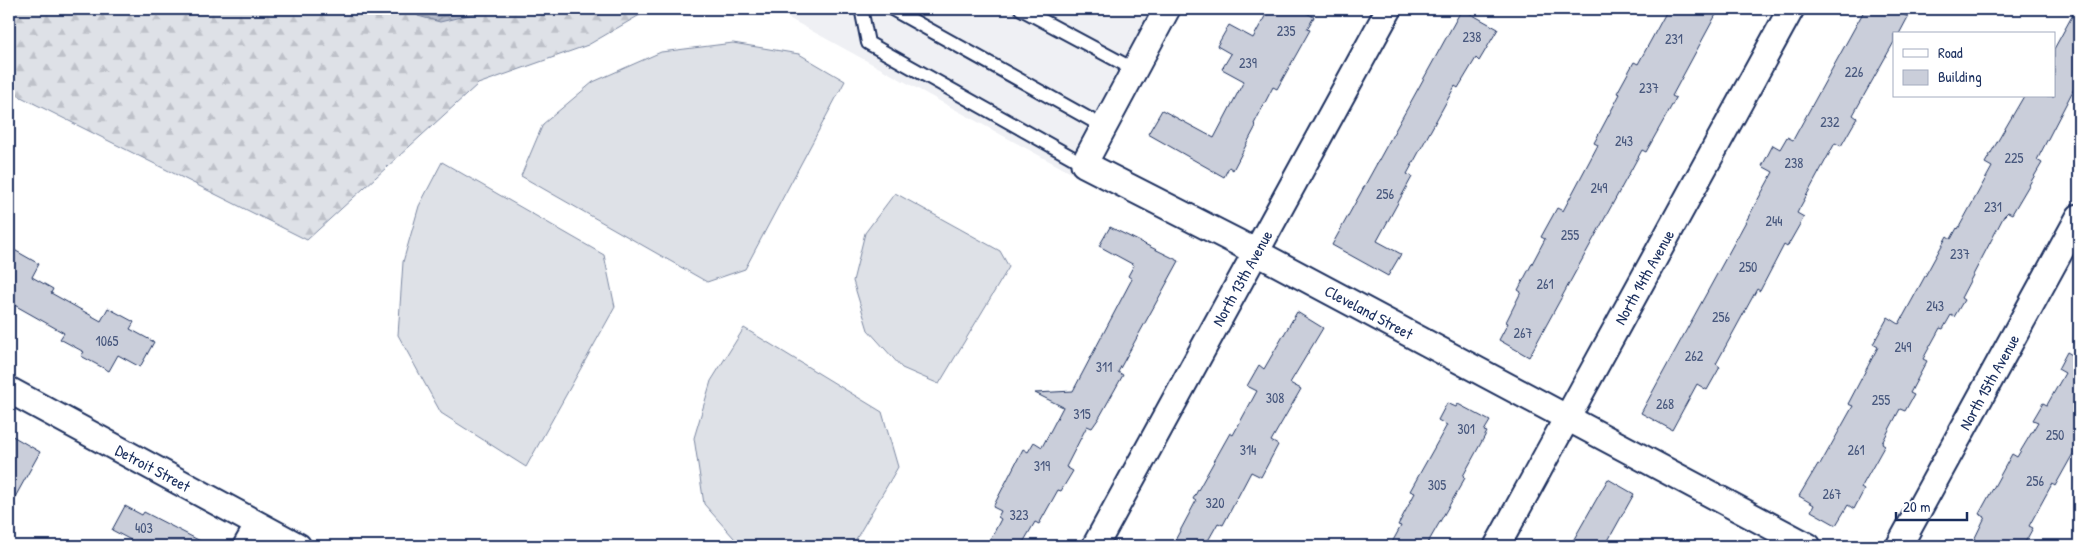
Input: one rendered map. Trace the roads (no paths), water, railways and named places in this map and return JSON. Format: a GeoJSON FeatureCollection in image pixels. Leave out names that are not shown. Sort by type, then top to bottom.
{"type":"FeatureCollection","features":[{"type":"Feature","properties":{"kind":"street"},"geometry":{"type":"LineString","coordinates":[[1084,164],[1135,70],[1165,9]]}},
{"type":"Feature","properties":{"kind":"street","name":"North 13th Avenue"},"geometry":{"type":"LineString","coordinates":[[1095,546],[1389,9]]}},
{"type":"Feature","properties":{"kind":"street","name":"North 14th Avenue"},"geometry":{"type":"LineString","coordinates":[[1497,546],[1791,9]]}},
{"type":"Feature","properties":{"kind":"street","name":"Cleveland Street"},"geometry":{"type":"LineString","coordinates":[[1084,164],[1256,252],[1566,419],[1808,546]]}},
{"type":"Feature","properties":{"kind":"street","name":"North 15th Avenue"},"geometry":{"type":"LineString","coordinates":[[1899,546],[2079,217]]}},
{"type":"Feature","properties":{"kind":"street","name":"Detroit Street"},"geometry":{"type":"LineString","coordinates":[[9,390],[298,546]]}},
{"type":"Feature","properties":{"kind":"street"},"geometry":{"type":"LineString","coordinates":[[246,546],[258,525]]}},
{"type":"Feature","properties":{"kind":"lane"},"geometry":{"type":"LineString","coordinates":[[864,9],[862,13],[868,43],[1084,164]]}},
{"type":"Feature","properties":{"kind":"lane"},"geometry":{"type":"LineString","coordinates":[[892,9],[1104,127]]}},
{"type":"Feature","properties":{"kind":"lane"},"geometry":{"type":"LineString","coordinates":[[1021,9],[1135,70]]}},
{"type":"Feature","properties":{"kind":"water"},"geometry":{"type":"Polygon","coordinates":[[[412,9],[501,9],[496,12],[473,14],[440,22],[418,16],[412,9]]]}}]}
